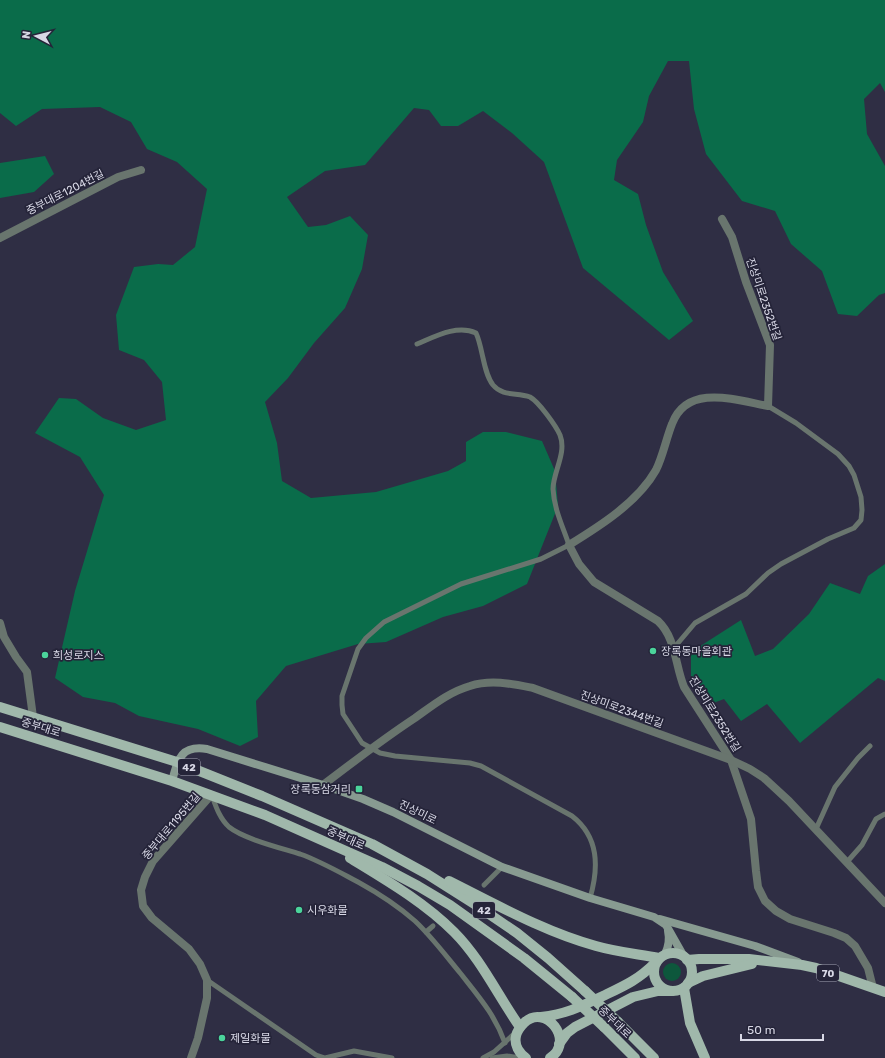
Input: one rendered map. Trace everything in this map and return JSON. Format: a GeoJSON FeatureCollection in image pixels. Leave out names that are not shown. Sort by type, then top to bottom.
{"type":"FeatureCollection","features":[{"type":"Feature","properties":{"kind":"main road","name":"중부대로"},"geometry":{"type":"LineString","coordinates":[[0,706],[177,762],[262,796],[372,844],[427,874],[517,933],[585,991],[654,1058]]}},
{"type":"Feature","properties":{"kind":"main road","name":"중부대로"},"geometry":{"type":"LineString","coordinates":[[0,727],[172,781],[211,795],[265,815],[382,867],[450,905],[524,958],[572,997],[634,1058]]}},
{"type":"Feature","properties":{"kind":"main road"},"geometry":{"type":"LineString","coordinates":[[314,836],[391,884],[420,904],[454,932],[468,949],[519,1029]]}},
{"type":"Feature","properties":{"kind":"main road"},"geometry":{"type":"LineString","coordinates":[[372,844],[542,927],[597,947],[660,958]]}},
{"type":"Feature","properties":{"kind":"main road"},"geometry":{"type":"LineString","coordinates":[[526,1058],[516,1046],[516,1038],[519,1029],[527,1020],[571,1011],[618,989],[644,974],[660,958],[671,953],[677,953],[685,958],[691,965],[691,978],[686,986],[686,1004],[690,1023],[705,1058]]}},
{"type":"Feature","properties":{"kind":"main road"},"geometry":{"type":"LineString","coordinates":[[660,958],[653,969],[656,982],[665,990],[672,991]]}},
{"type":"Feature","properties":{"kind":"main road"},"geometry":{"type":"LineString","coordinates":[[685,958],[770,962]]}},
{"type":"Feature","properties":{"kind":"main road","name":"70"},"geometry":{"type":"LineString","coordinates":[[770,962],[816,968],[885,992]]}},
{"type":"Feature","properties":{"kind":"main road"},"geometry":{"type":"LineString","coordinates":[[559,1044],[567,1033],[575,1027],[634,997],[658,991],[678,991],[703,976],[751,964],[770,962]]}},
{"type":"Feature","properties":{"kind":"main road"},"geometry":{"type":"LineString","coordinates":[[541,1017],[554,1024],[560,1037],[557,1051],[550,1058]]}},
{"type":"Feature","properties":{"kind":"street","name":"중부대로1204번길"},"geometry":{"type":"LineString","coordinates":[[0,238],[118,177],[141,170]]}},
{"type":"Feature","properties":{"kind":"street","name":"진상미로2352번길"},"geometry":{"type":"LineString","coordinates":[[722,218],[732,237],[746,282],[770,345],[768,406]]}},
{"type":"Feature","properties":{"kind":"street"},"geometry":{"type":"LineString","coordinates":[[569,545],[592,531],[629,503],[640,492],[656,470],[676,414],[683,406],[702,398],[731,399],[768,406]]}},
{"type":"Feature","properties":{"kind":"street","name":"진상미로2352번길"},"geometry":{"type":"LineString","coordinates":[[569,545],[579,564],[594,582],[658,621],[665,627],[671,638],[679,676],[684,687],[731,760],[751,819],[758,887],[765,901],[776,911],[790,919],[846,938],[855,946],[868,968],[873,988]]}},
{"type":"Feature","properties":{"kind":"street"},"geometry":{"type":"LineString","coordinates":[[0,623],[4,637],[27,672],[33,717]]}},
{"type":"Feature","properties":{"kind":"street","name":"진상미로2344번길"},"geometry":{"type":"LineString","coordinates":[[323,785],[371,748],[453,692],[471,685],[492,682],[533,688],[731,760],[750,769],[764,778],[789,800],[885,903]]}},
{"type":"Feature","properties":{"kind":"street","name":"진상미로"},"geometry":{"type":"LineString","coordinates":[[177,762],[185,752],[190,749],[207,749],[323,785],[364,799],[394,812],[502,867],[590,898],[654,917],[666,925]]}},
{"type":"Feature","properties":{"kind":"street"},"geometry":{"type":"LineString","coordinates":[[172,781],[177,762]]}},
{"type":"Feature","properties":{"kind":"street","name":"중부대로1195번길"},"geometry":{"type":"LineString","coordinates":[[191,1058],[198,1038],[207,998],[207,980],[200,964],[189,949],[152,918],[143,906],[141,890],[145,876],[154,861],[211,795]]}},
{"type":"Feature","properties":{"kind":"street"},"geometry":{"type":"LineString","coordinates":[[654,917],[755,946],[816,968]]}},
{"type":"Feature","properties":{"kind":"street"},"geometry":{"type":"LineString","coordinates":[[660,958],[669,946],[670,938],[666,925]]}},
{"type":"Feature","properties":{"kind":"street"},"geometry":{"type":"LineString","coordinates":[[666,925],[685,958]]}},
{"type":"Feature","properties":{"kind":"lane"},"geometry":{"type":"LineString","coordinates":[[417,344],[448,332],[468,329],[476,332],[492,384],[498,390],[506,393],[529,397],[536,402],[556,428],[561,437],[562,448],[553,488],[558,517],[569,545],[541,559],[461,584],[384,622],[366,638],[358,649],[342,696],[343,714],[362,743],[380,753],[394,756],[470,763],[481,766],[572,816],[581,823],[588,832],[593,843],[596,869],[590,898]]}},
{"type":"Feature","properties":{"kind":"lane"},"geometry":{"type":"LineString","coordinates":[[673,649],[696,623],[746,594],[768,572],[828,539],[854,528],[860,520],[862,510],[861,497],[854,475],[849,466],[838,454],[796,423],[768,406]]}},
{"type":"Feature","properties":{"kind":"lane"},"geometry":{"type":"LineString","coordinates":[[816,829],[835,787],[858,758],[870,746]]}},
{"type":"Feature","properties":{"kind":"lane"},"geometry":{"type":"LineString","coordinates":[[211,795],[221,818],[228,827],[238,834],[302,855],[359,882],[390,901],[414,921],[426,932],[491,1013],[499,1027],[505,1043]]}},
{"type":"Feature","properties":{"kind":"lane"},"geometry":{"type":"LineString","coordinates":[[847,862],[862,845],[876,819],[885,814]]}},
{"type":"Feature","properties":{"kind":"lane"},"geometry":{"type":"LineString","coordinates":[[484,885],[502,867]]}},
{"type":"Feature","properties":{"kind":"lane"},"geometry":{"type":"LineString","coordinates":[[426,932],[433,926]]}},
{"type":"Feature","properties":{"kind":"lane"},"geometry":{"type":"LineString","coordinates":[[207,980],[316,1055],[325,1058],[354,1051],[392,1058]]}},
{"type":"Feature","properties":{"kind":"lane"},"geometry":{"type":"LineString","coordinates":[[483,1058],[494,1052],[519,1029]]}},
{"type":"Feature","properties":{"kind":"lane"},"geometry":{"type":"LineString","coordinates":[[492,1058],[507,1056],[520,1058]]}},
{"type":"Feature","properties":{"kind":"green space"},"geometry":{"type":"Polygon","coordinates":[[[0,0],[885,0],[885,92],[880,83],[864,99],[867,134],[885,166],[885,293],[879,295],[857,316],[838,314],[822,271],[791,244],[775,211],[742,201],[706,154],[694,109],[689,61],[668,61],[649,96],[643,122],[617,160],[614,180],[638,194],[646,225],[663,272],[693,321],[669,340],[583,268],[544,162],[512,133],[483,111],[458,126],[441,126],[429,110],[414,108],[365,165],[325,171],[287,197],[308,227],[326,225],[350,216],[368,235],[362,269],[345,308],[314,343],[288,378],[265,402],[277,443],[282,481],[311,498],[376,492],[448,471],[466,461],[466,442],[483,432],[506,432],[542,441],[555,471],[558,506],[527,584],[483,606],[443,617],[386,642],[358,644],[286,666],[256,701],[258,737],[240,746],[198,729],[139,716],[115,703],[83,697],[55,678],[75,591],[104,495],[80,457],[35,433],[59,398],[76,399],[103,418],[136,430],[166,420],[162,382],[144,360],[119,350],[116,315],[134,267],[158,264],[173,265],[195,247],[207,189],[177,162],[147,149],[131,122],[100,107],[42,109],[16,126],[0,113],[0,0]]]}},
{"type":"Feature","properties":{"kind":"green space"},"geometry":{"type":"Polygon","coordinates":[[[45,156],[54,174],[34,192],[0,198],[0,163],[45,156]]]}},
{"type":"Feature","properties":{"kind":"green space"},"geometry":{"type":"Polygon","coordinates":[[[885,564],[885,681],[878,678],[800,743],[767,704],[741,721],[724,699],[708,705],[691,676],[691,652],[741,620],[755,656],[773,649],[809,614],[830,583],[860,594],[868,576],[885,564]]]}},
{"type":"Feature","properties":{"kind":"green space"},"geometry":{"type":"Polygon","coordinates":[[[672,963],[678,966],[681,972],[678,978],[672,981],[666,978],[663,972],[666,966],[672,963]]]}},
{"type":"Feature","properties":{"kind":"place","name":"장록동마을회관"},"geometry":{"type":"Point","coordinates":[653,651]}},
{"type":"Feature","properties":{"kind":"place","name":"희성로지스"},"geometry":{"type":"Point","coordinates":[45,655]}},
{"type":"Feature","properties":{"kind":"place","name":"장록동삼거리"},"geometry":{"type":"Point","coordinates":[359,789]}},
{"type":"Feature","properties":{"kind":"place","name":"시우화물"},"geometry":{"type":"Point","coordinates":[299,910]}},
{"type":"Feature","properties":{"kind":"place","name":"제일화물"},"geometry":{"type":"Point","coordinates":[222,1038]}}]}
